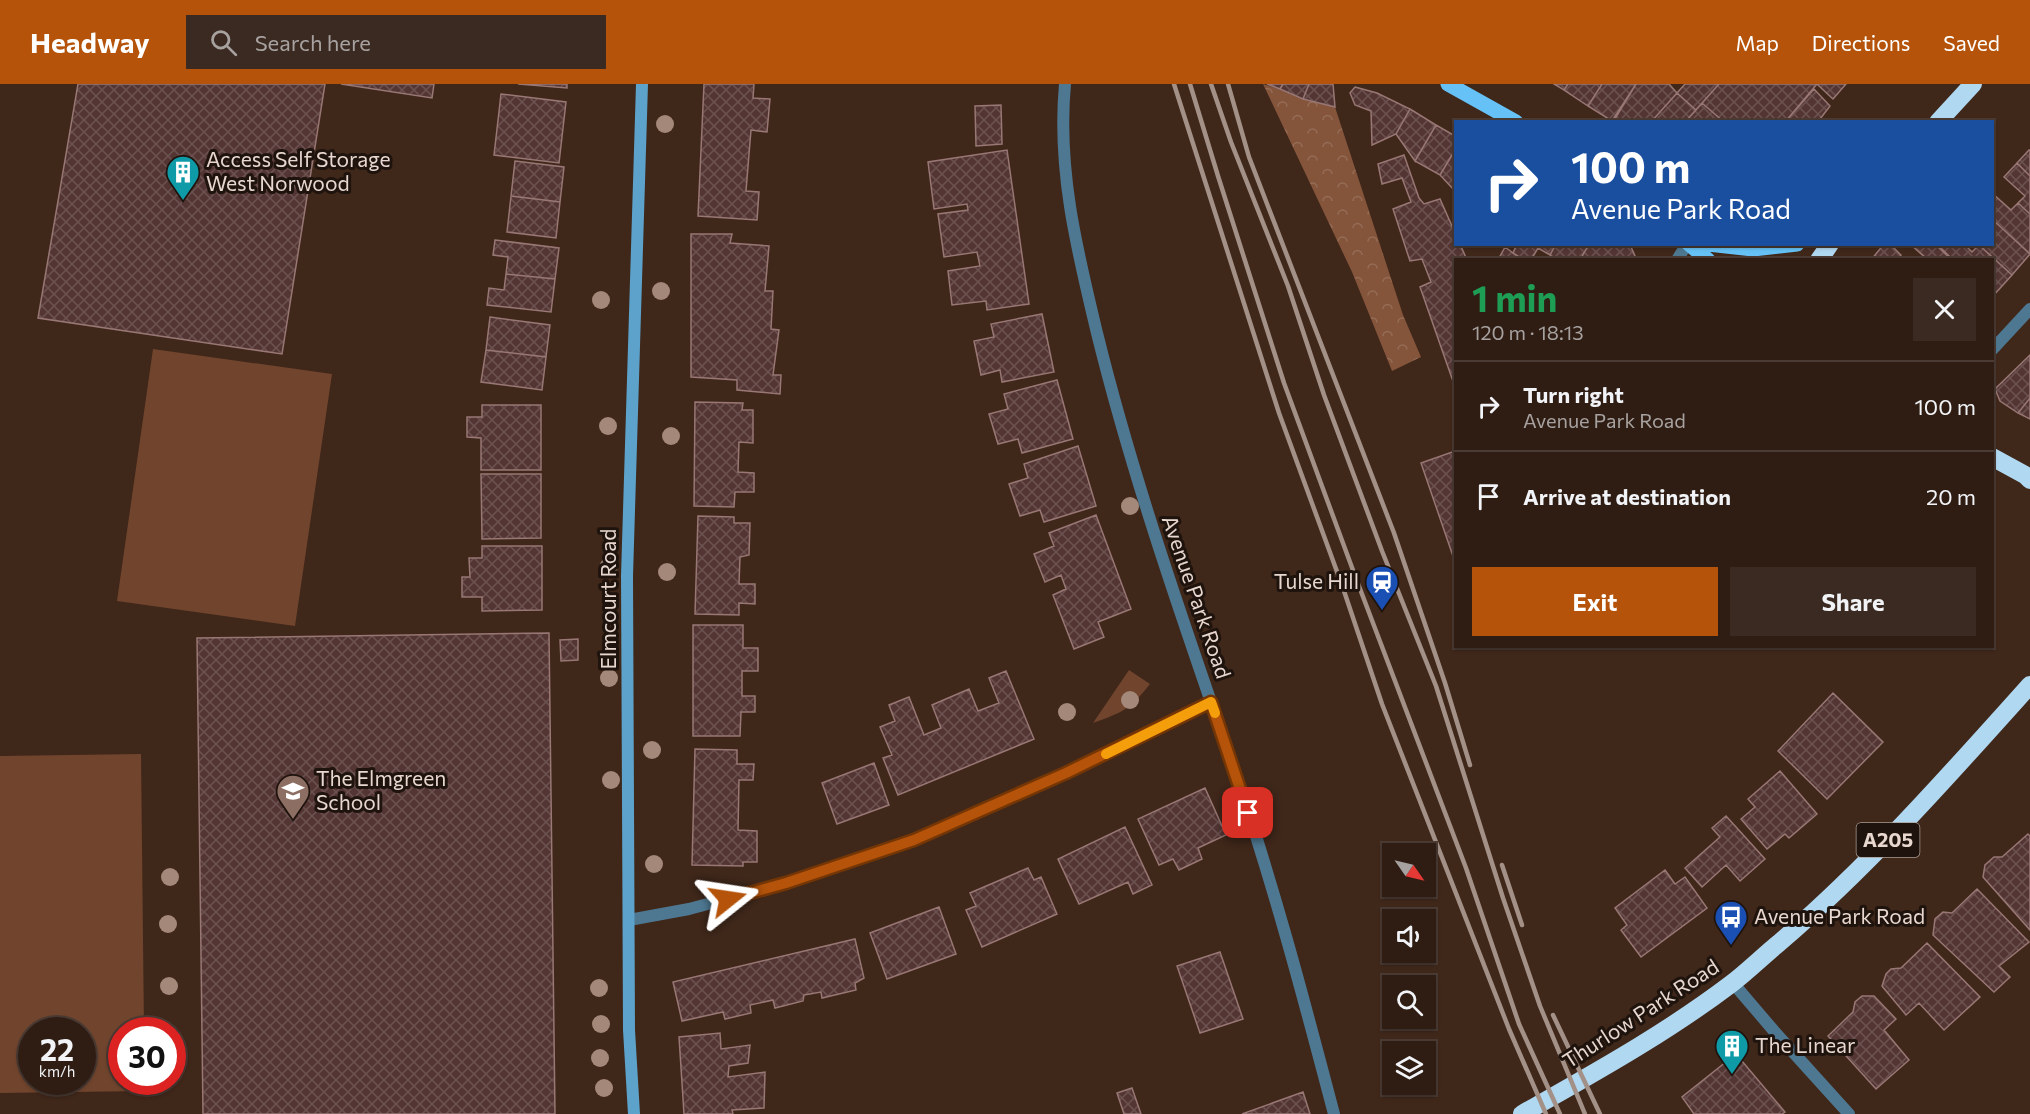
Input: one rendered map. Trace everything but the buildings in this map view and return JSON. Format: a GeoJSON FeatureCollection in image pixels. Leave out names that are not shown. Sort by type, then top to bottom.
{"type":"FeatureCollection","features":[{"type":"Feature","properties":{"kind":"highway"},"geometry":{"type":"LineString","coordinates":[[1940,120],[1972,84]]}},
{"type":"Feature","properties":{"kind":"highway"},"geometry":{"type":"LineString","coordinates":[[1994,458],[2028,477]]}},
{"type":"Feature","properties":{"kind":"highway","name":"Thurlow Park Road"},"geometry":{"type":"LineString","coordinates":[[1522,1114],[1623,1057],[1677,1023],[1732,983],[1859,870],[1917,810],[2030,685]]}},
{"type":"Feature","properties":{"kind":"main road"},"geometry":{"type":"LineString","coordinates":[[1448,84],[1512,120]]}},
{"type":"Feature","properties":{"kind":"main road"},"geometry":{"type":"LineString","coordinates":[[1690,246],[1706,258]]}},
{"type":"Feature","properties":{"kind":"main road"},"geometry":{"type":"LineString","coordinates":[[1726,246],[1753,249],[1779,246]]}},
{"type":"Feature","properties":{"kind":"street","name":"Elmcourt Road"},"geometry":{"type":"LineString","coordinates":[[633,1114],[629,1030],[627,576],[642,84]]}},
{"type":"Feature","properties":{"kind":"street","name":"Avenue Park Road"},"geometry":{"type":"LineString","coordinates":[[1065,84],[1063,150],[1068,201],[1075,242],[1114,404],[1149,520],[1242,792],[1289,941],[1334,1114]]}},
{"type":"Feature","properties":{"kind":"street"},"geometry":{"type":"LineString","coordinates":[[1994,348],[2030,309]]}},
{"type":"Feature","properties":{"kind":"street"},"geometry":{"type":"LineString","coordinates":[[629,920],[689,909],[786,883],[914,840],[1066,773],[1211,702]]}},
{"type":"Feature","properties":{"kind":"street"},"geometry":{"type":"LineString","coordinates":[[1732,983],[1849,1114]]}},
{"type":"Feature","properties":{"kind":"shaded area"},"geometry":{"type":"Polygon","coordinates":[[[153,349],[332,374],[295,626],[117,601],[153,349]]]}},
{"type":"Feature","properties":{"kind":"shaded area"},"geometry":{"type":"Polygon","coordinates":[[[1129,670],[1150,684],[1126,709],[1093,723],[1129,670]]]}},
{"type":"Feature","properties":{"kind":"shaded area"},"geometry":{"type":"Polygon","coordinates":[[[141,754],[144,1017],[108,1017],[108,1092],[96,1092],[96,1017],[18,1017],[18,1093],[0,1093],[0,756],[141,754]]]}},
{"type":"Feature","properties":{"kind":"green space"},"geometry":{"type":"Polygon","coordinates":[[[1263,84],[1335,107],[1403,315],[1421,357],[1392,371],[1352,272],[1263,84]]]}},
{"type":"Feature","properties":{"kind":"railway"},"geometry":{"type":"LineString","coordinates":[[1174,84],[1279,413],[1343,588],[1382,704],[1509,1029],[1546,1114]]}},
{"type":"Feature","properties":{"kind":"railway"},"geometry":{"type":"LineString","coordinates":[[1190,84],[1284,383],[1466,868],[1519,1024],[1560,1114]]}},
{"type":"Feature","properties":{"kind":"railway"},"geometry":{"type":"LineString","coordinates":[[1211,84],[1231,142],[1288,286],[1324,395],[1382,551],[1436,686],[1503,898],[1540,1006],[1585,1114]]}},
{"type":"Feature","properties":{"kind":"railway"},"geometry":{"type":"LineString","coordinates":[[1228,84],[1249,157],[1394,533],[1470,765]]}},
{"type":"Feature","properties":{"kind":"railway"},"geometry":{"type":"LineString","coordinates":[[1502,865],[1522,925]]}},
{"type":"Feature","properties":{"kind":"railway"},"geometry":{"type":"LineString","coordinates":[[1553,1015],[1600,1114]]}},
{"type":"Feature","properties":{"kind":"slow traffic"},"geometry":{"type":"LineString","coordinates":[[1106,754],[1211,702],[1215,713]]}},
{"type":"Feature","properties":{"kind":"place","name":"Access Self Storage West Norwood"},"geometry":{"type":"Point","coordinates":[183,201]}},
{"type":"Feature","properties":{"kind":"place","name":"Tulse Hill"},"geometry":{"type":"Point","coordinates":[1382,611]}},
{"type":"Feature","properties":{"kind":"place","name":"The Elmgreen School"},"geometry":{"type":"Point","coordinates":[293,820]}},
{"type":"Feature","properties":{"kind":"place","name":"Avenue Park Road"},"geometry":{"type":"Point","coordinates":[1731,946]}},
{"type":"Feature","properties":{"kind":"place","name":"The Linear"},"geometry":{"type":"Point","coordinates":[1732,1075]}},
{"type":"Feature","properties":{"kind":"route"},"geometry":{"type":"LineString","coordinates":[[728,899],[786,883],[914,840],[995,806],[1211,702],[1248,813]]}}]}
